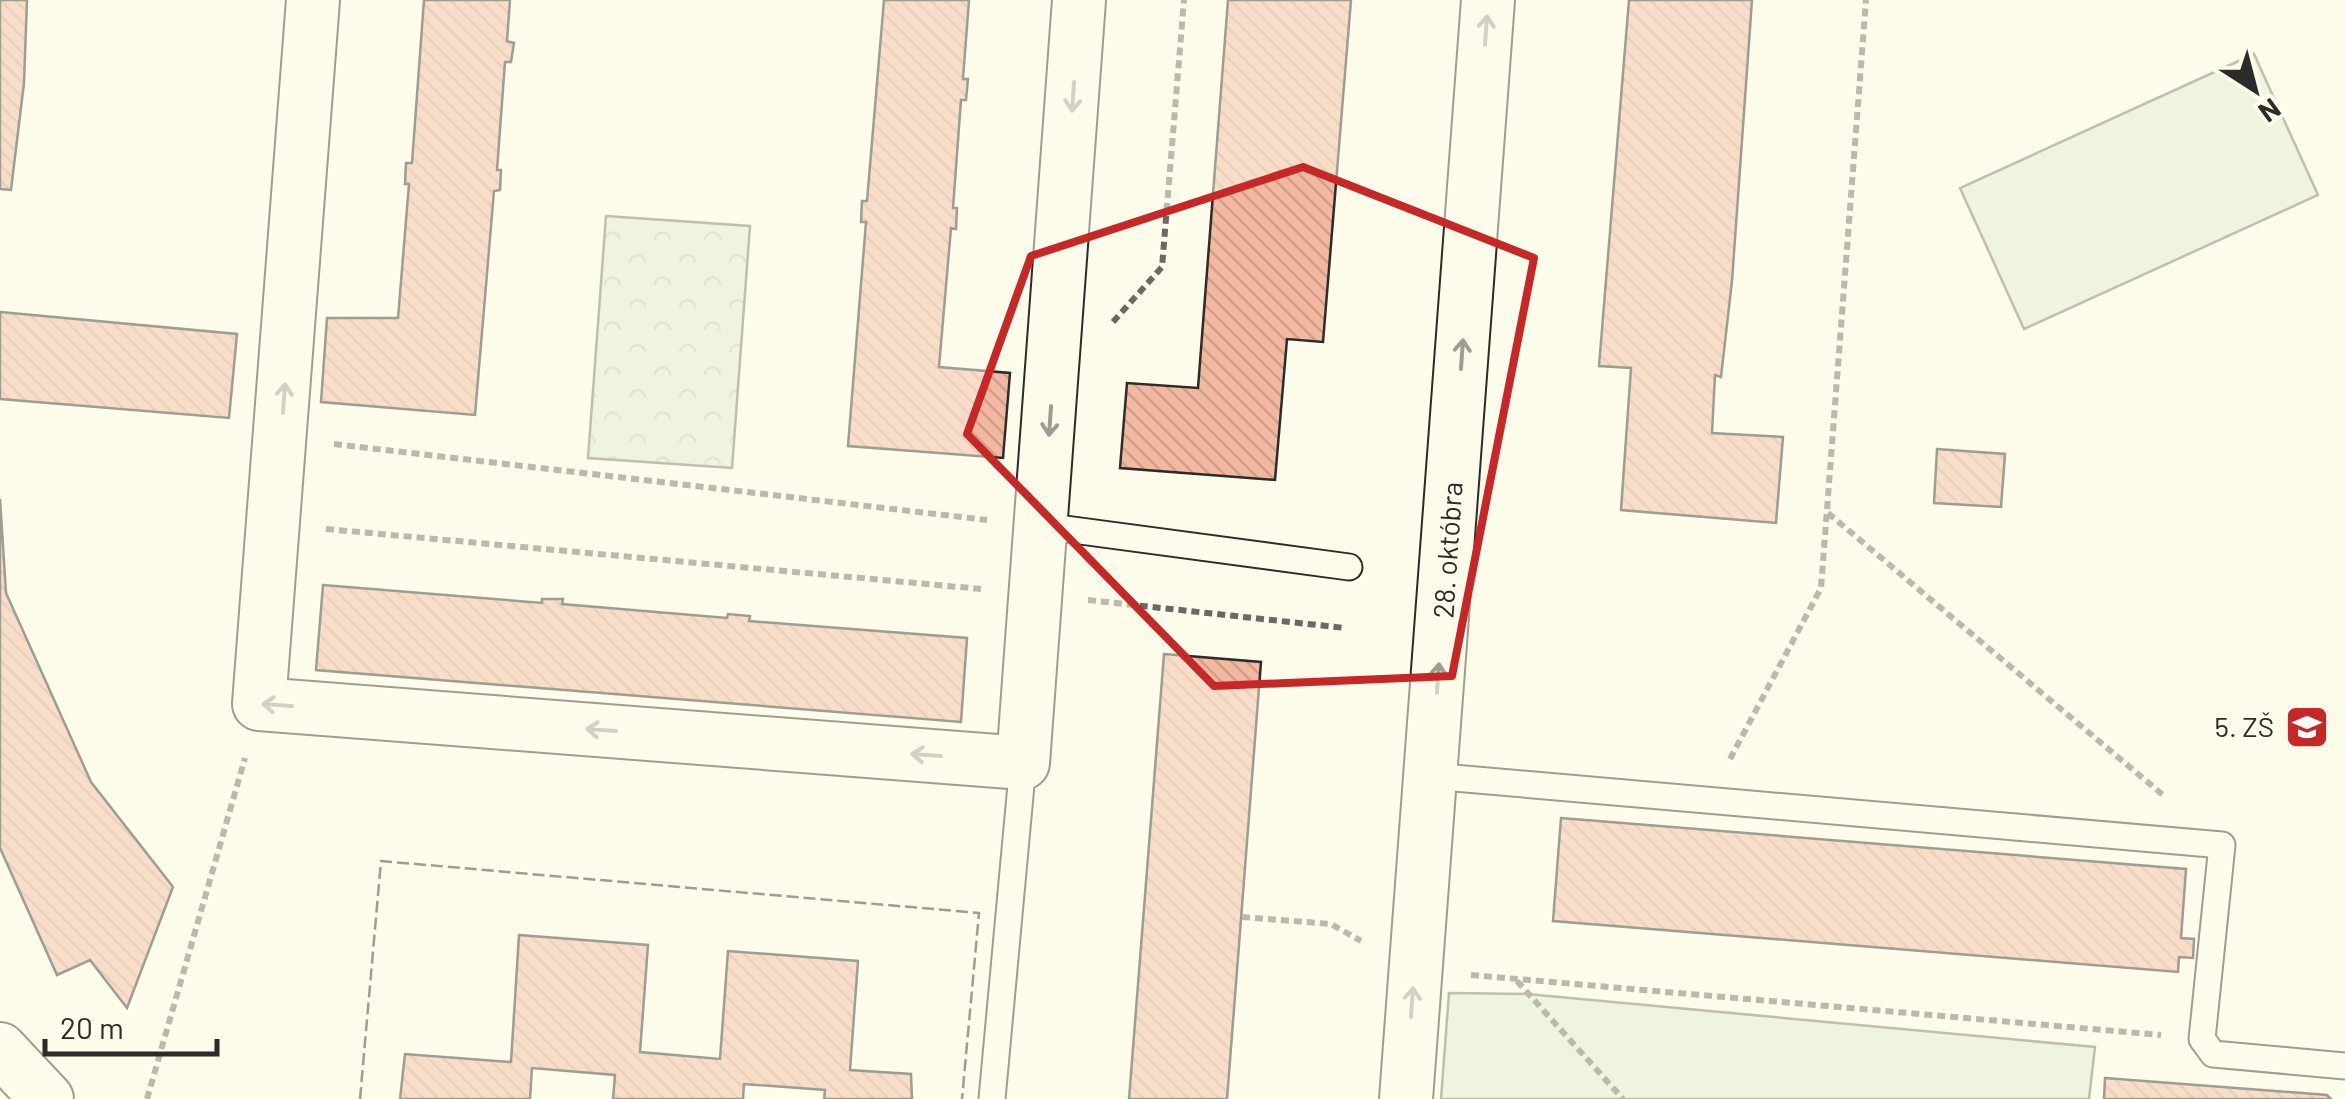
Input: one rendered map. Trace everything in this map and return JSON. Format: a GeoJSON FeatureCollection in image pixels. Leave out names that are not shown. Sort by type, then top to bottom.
{"type":"FeatureCollection","features":[{"type":"Feature","properties":{"kind":"street"},"geometry":{"type":"LineString","coordinates":[[313,0],[259,704],[1023,763],[1080,0]]}},
{"type":"Feature","properties":{"kind":"street","name":"28. októbra"},"geometry":{"type":"LineString","coordinates":[[1406,1099],[1488,0]]}},
{"type":"Feature","properties":{"kind":"street"},"geometry":{"type":"LineString","coordinates":[[0,1049],[47,1099]]}},
{"type":"Feature","properties":{"kind":"lane"},"geometry":{"type":"LineString","coordinates":[[1043,526],[1349,567]]}},
{"type":"Feature","properties":{"kind":"lane"},"geometry":{"type":"LineString","coordinates":[[992,1099],[1023,763]]}},
{"type":"Feature","properties":{"kind":"lane"},"geometry":{"type":"LineString","coordinates":[[1431,776],[2222,845],[2202,1039],[2214,1054],[2345,1066]]}},
{"type":"Feature","properties":{"kind":"path"},"geometry":{"type":"LineString","coordinates":[[1052,390],[1162,267],[1184,0]]}},
{"type":"Feature","properties":{"kind":"path"},"geometry":{"type":"LineString","coordinates":[[1708,800],[1821,588],[1866,0]]}},
{"type":"Feature","properties":{"kind":"path"},"geometry":{"type":"LineString","coordinates":[[280,438],[1043,526]]}},
{"type":"Feature","properties":{"kind":"path"},"geometry":{"type":"LineString","coordinates":[[1827,512],[2222,845]]}},
{"type":"Feature","properties":{"kind":"path"},"geometry":{"type":"LineString","coordinates":[[274,524],[1038,595],[1345,628]]}},
{"type":"Feature","properties":{"kind":"path"},"geometry":{"type":"LineString","coordinates":[[147,1099],[259,704]]}},
{"type":"Feature","properties":{"kind":"path"},"geometry":{"type":"LineString","coordinates":[[1242,917],[1331,924],[1414,970],[2202,1039]]}},
{"type":"Feature","properties":{"kind":"path"},"geometry":{"type":"LineString","coordinates":[[1516,979],[1623,1099]]}},
{"type":"Feature","properties":{"kind":"highlighted area"},"geometry":{"type":"Polygon","coordinates":[[[1303,167],[1534,258],[1452,676],[1214,686],[967,434],[1031,256],[1303,167]]]}},
{"type":"Feature","properties":{"kind":"green space"},"geometry":{"type":"Polygon","coordinates":[[[2254,54],[2318,195],[2024,329],[1960,188],[2254,54]]]}},
{"type":"Feature","properties":{"kind":"green space"},"geometry":{"type":"Polygon","coordinates":[[[606,216],[750,226],[732,468],[588,458],[606,216]]]}},
{"type":"Feature","properties":{"kind":"green space"},"geometry":{"type":"Polygon","coordinates":[[[1449,993],[1527,994],[2095,1047],[2089,1099],[1441,1099],[1449,993]]]}},
{"type":"Feature","properties":{"kind":"building"},"geometry":{"type":"Polygon","coordinates":[[[0,0],[27,0],[24,83],[11,190],[0,189],[0,0]]]}},
{"type":"Feature","properties":{"kind":"building"},"geometry":{"type":"Polygon","coordinates":[[[424,0],[510,0],[507,41],[514,43],[511,62],[505,62],[497,170],[501,170],[500,190],[494,191],[475,415],[321,402],[327,318],[398,318],[409,184],[405,184],[406,163],[412,163],[424,0]]]}},
{"type":"Feature","properties":{"kind":"building"},"geometry":{"type":"Polygon","coordinates":[[[884,0],[969,0],[963,79],[968,79],[966,100],[961,100],[953,208],[957,208],[956,229],[951,228],[939,367],[1010,373],[1003,458],[848,446],[866,222],[861,222],[862,201],[867,201],[884,0]]]}},
{"type":"Feature","properties":{"kind":"building"},"geometry":{"type":"Polygon","coordinates":[[[1228,0],[1351,0],[1323,342],[1287,339],[1275,480],[1120,468],[1127,383],[1198,388],[1228,0]]]}},
{"type":"Feature","properties":{"kind":"building"},"geometry":{"type":"Polygon","coordinates":[[[1629,0],[1752,0],[1732,281],[1721,377],[1715,375],[1712,433],[1783,437],[1776,523],[1621,510],[1631,368],[1599,366],[1629,0]]]}},
{"type":"Feature","properties":{"kind":"building"},"geometry":{"type":"Polygon","coordinates":[[[0,312],[237,334],[229,418],[0,399],[0,312]]]}},
{"type":"Feature","properties":{"kind":"building"},"geometry":{"type":"Polygon","coordinates":[[[1937,449],[2005,454],[2001,507],[1934,503],[1937,449]]]}},
{"type":"Feature","properties":{"kind":"building"},"geometry":{"type":"Polygon","coordinates":[[[0,499],[6,593],[91,782],[173,887],[127,1008],[90,960],[57,975],[0,848],[0,499]]]}},
{"type":"Feature","properties":{"kind":"building"},"geometry":{"type":"Polygon","coordinates":[[[323,585],[542,603],[542,599],[563,599],[562,604],[727,618],[728,614],[750,616],[749,621],[967,638],[961,722],[316,670],[323,585]]]}},
{"type":"Feature","properties":{"kind":"building"},"geometry":{"type":"Polygon","coordinates":[[[1164,654],[1261,662],[1227,1099],[1129,1099],[1164,654]]]}},
{"type":"Feature","properties":{"kind":"building"},"geometry":{"type":"Polygon","coordinates":[[[1561,818],[2186,869],[2181,938],[2194,939],[2193,958],[2179,957],[2178,972],[1553,921],[1561,818]]]}},
{"type":"Feature","properties":{"kind":"building"},"geometry":{"type":"Polygon","coordinates":[[[519,935],[648,945],[640,1052],[720,1059],[728,951],[858,961],[850,1070],[911,1074],[912,1099],[824,1099],[825,1090],[744,1084],[743,1099],[613,1099],[615,1075],[532,1068],[530,1099],[400,1099],[405,1054],[511,1062],[519,935]]]}},
{"type":"Feature","properties":{"kind":"building"},"geometry":{"type":"Polygon","coordinates":[[[2105,1078],[2327,1095],[2331,1099],[2104,1099],[2105,1078]]]}},
{"type":"Feature","properties":{"kind":"fence"},"geometry":{"type":"LineString","coordinates":[[360,1099],[381,861],[979,913],[962,1099]]}},
{"type":"Feature","properties":{"kind":"place","name":"5. ZŠ"},"geometry":{"type":"Point","coordinates":[2307,727]}}]}
